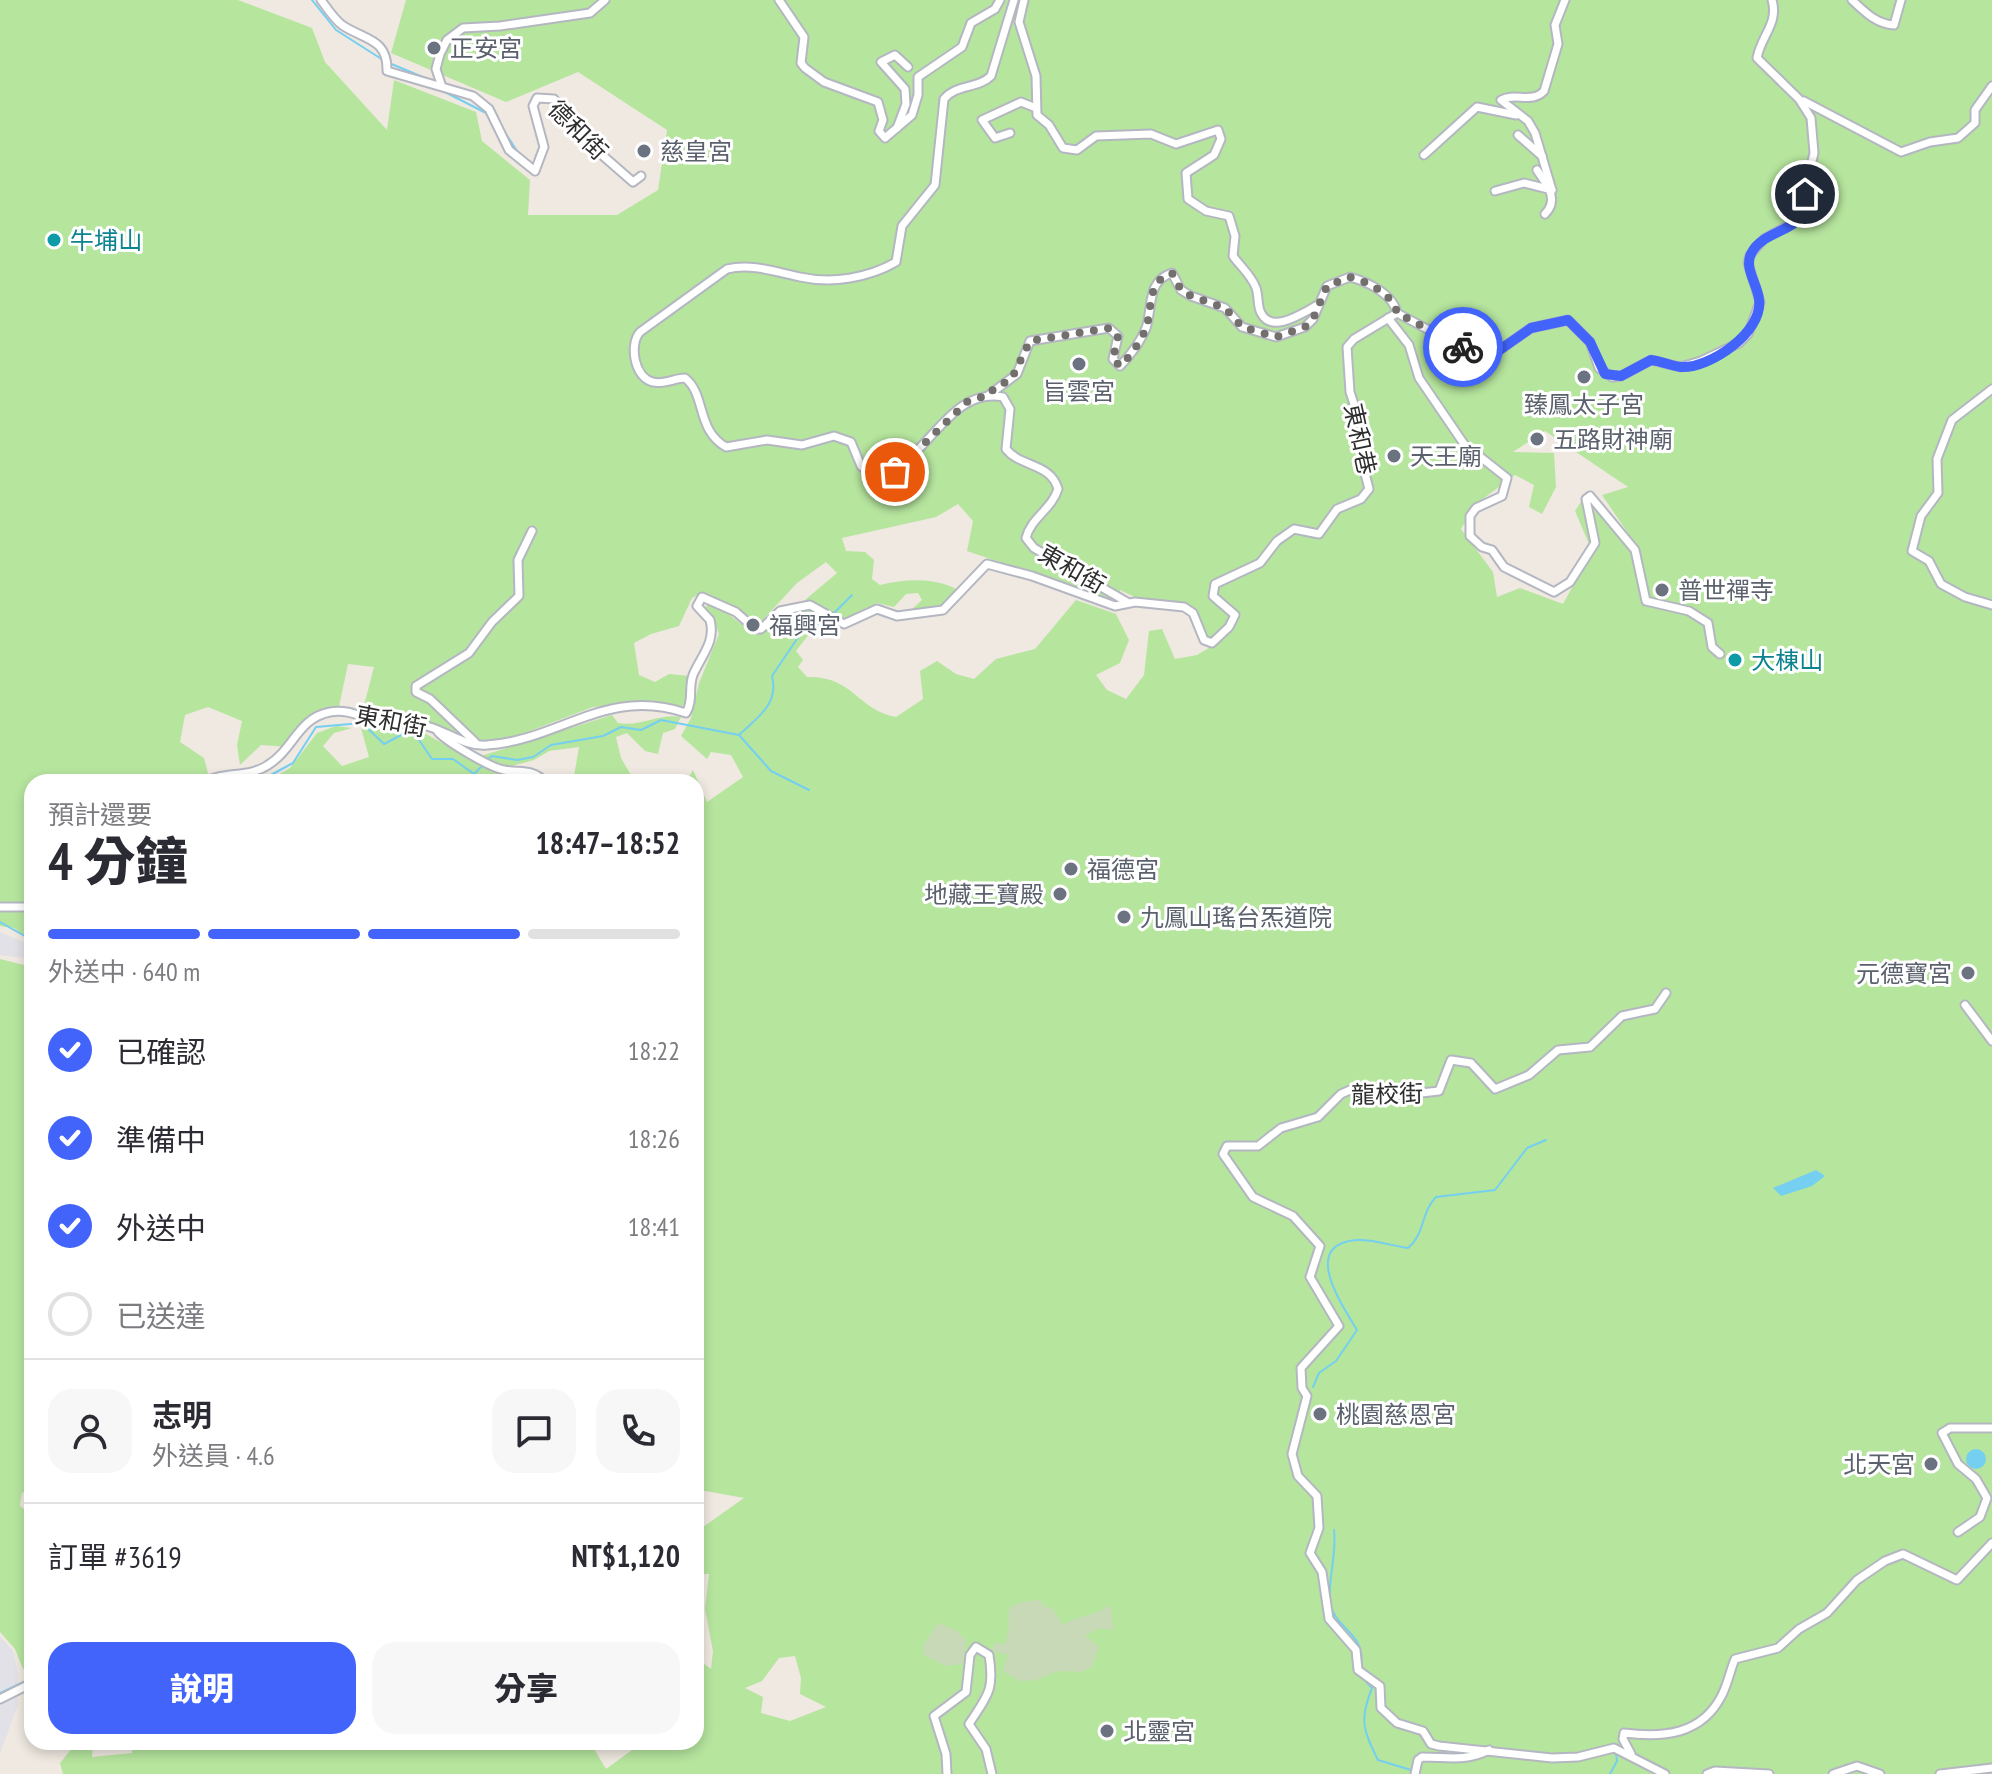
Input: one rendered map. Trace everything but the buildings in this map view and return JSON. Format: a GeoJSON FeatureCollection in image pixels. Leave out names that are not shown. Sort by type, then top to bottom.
{"type":"FeatureCollection","features":[{"type":"Feature","properties":{"kind":"street","name":"德和街"},"geometry":{"type":"LineString","coordinates":[[321,0],[340,24],[380,44],[387,71],[473,96],[489,109],[509,150],[535,171],[544,147],[533,106],[537,98],[546,96],[554,99],[572,125],[602,157],[633,182],[641,176]]}},
{"type":"Feature","properties":{"kind":"street"},"geometry":{"type":"LineString","coordinates":[[435,83],[440,54],[447,40],[463,28],[590,13],[605,0]]}},
{"type":"Feature","properties":{"kind":"street"},"geometry":{"type":"LineString","coordinates":[[779,0],[804,37],[801,63],[824,82],[878,102],[883,120],[881,136],[885,138],[912,115],[918,77],[962,47],[967,28],[974,20],[995,9],[1000,0]]}},
{"type":"Feature","properties":{"kind":"street"},"geometry":{"type":"LineString","coordinates":[[1014,0],[991,76],[983,83],[955,90],[944,99],[935,185],[902,226],[896,262],[862,276],[822,281],[741,266],[727,269],[658,317],[634,342],[641,375],[648,380],[655,383],[685,378],[693,384],[702,418],[715,439],[726,447],[767,440],[802,445],[834,436],[851,442],[861,466],[872,475],[895,472],[968,401],[989,395],[1017,374],[1025,347],[1038,338],[1109,328],[1118,336],[1113,359],[1120,366],[1146,329],[1150,297],[1158,283],[1172,273],[1181,290],[1225,308],[1242,327],[1276,337],[1305,327],[1332,282],[1350,277],[1381,292],[1395,305],[1397,313],[1444,338],[1491,356],[1531,328],[1568,320],[1590,342],[1599,368],[1612,377],[1621,376],[1651,360],[1680,367],[1689,365],[1739,343],[1753,326],[1760,309],[1748,263],[1750,255],[1764,239],[1798,220],[1812,168],[1814,137],[1811,118],[1799,99],[1757,58],[1760,44],[1774,20],[1772,0]]}},
{"type":"Feature","properties":{"kind":"street"},"geometry":{"type":"LineString","coordinates":[[1024,0],[1019,22],[1036,76],[1036,108],[1040,121],[1049,125],[1063,148],[1077,150],[1096,136],[1151,134],[1176,144],[1218,130],[1221,139],[1214,155],[1186,173],[1188,199],[1206,211],[1229,216],[1235,236],[1233,256],[1255,284],[1259,312],[1265,318],[1274,323],[1287,321],[1318,305]]}},
{"type":"Feature","properties":{"kind":"street"},"geometry":{"type":"LineString","coordinates":[[1545,214],[1550,208],[1552,190],[1535,133],[1522,117],[1501,100],[1509,96],[1531,98],[1544,91],[1558,44],[1555,25],[1565,0]]}},
{"type":"Feature","properties":{"kind":"street"},"geometry":{"type":"LineString","coordinates":[[1852,0],[1875,20],[1894,25],[1901,0]]}},
{"type":"Feature","properties":{"kind":"street"},"geometry":{"type":"LineString","coordinates":[[896,131],[907,95],[902,83],[881,62],[895,55],[908,67]]}},
{"type":"Feature","properties":{"kind":"street"},"geometry":{"type":"LineString","coordinates":[[1799,99],[1901,152],[1930,142],[1958,138],[1975,123],[1975,110],[1992,86]]}},
{"type":"Feature","properties":{"kind":"street"},"geometry":{"type":"LineString","coordinates":[[1010,133],[995,138],[982,120],[1021,102],[1036,108]]}},
{"type":"Feature","properties":{"kind":"street"},"geometry":{"type":"LineString","coordinates":[[1424,155],[1477,107],[1522,117]]}},
{"type":"Feature","properties":{"kind":"street"},"geometry":{"type":"LineString","coordinates":[[1518,135],[1542,156]]}},
{"type":"Feature","properties":{"kind":"street"},"geometry":{"type":"LineString","coordinates":[[1537,170],[1552,190]]}},
{"type":"Feature","properties":{"kind":"street"},"geometry":{"type":"LineString","coordinates":[[1495,191],[1524,183],[1552,190]]}},
{"type":"Feature","properties":{"kind":"street"},"geometry":{"type":"LineString","coordinates":[[1397,313],[1388,318],[1409,345],[1419,378],[1464,444],[1507,478],[1502,496],[1476,508],[1470,516],[1470,536],[1475,542],[1492,550],[1504,567],[1554,592],[1563,588],[1595,543],[1586,499],[1590,496],[1635,550],[1646,601],[1689,611],[1708,623],[1712,647],[1720,654]]}},
{"type":"Feature","properties":{"kind":"street","name":"東和巷"},"geometry":{"type":"LineString","coordinates":[[1127,602],[1184,607],[1193,613],[1204,640],[1212,643],[1229,627],[1235,615],[1213,596],[1215,584],[1260,563],[1277,541],[1294,529],[1319,534],[1337,509],[1365,495],[1370,486],[1363,466],[1366,440],[1350,392],[1347,353],[1349,343],[1388,318]]}},
{"type":"Feature","properties":{"kind":"street"},"geometry":{"type":"LineString","coordinates":[[1992,389],[1952,420],[1937,459],[1938,493],[1921,516],[1912,551],[1929,561],[1941,584],[1965,597],[1992,605]]}},
{"type":"Feature","properties":{"kind":"street","name":"東和街"},"geometry":{"type":"LineString","coordinates":[[989,395],[1003,397],[1010,409],[1005,440],[1013,458],[1050,473],[1056,479],[1058,489],[1052,505],[1026,534],[1030,545],[1127,602]]}},
{"type":"Feature","properties":{"kind":"street"},"geometry":{"type":"LineString","coordinates":[[479,745],[430,699],[416,692],[416,686],[469,653],[492,622],[519,596],[518,560],[532,531]]}},
{"type":"Feature","properties":{"kind":"street","name":"東和街"},"geometry":{"type":"LineString","coordinates":[[236,774],[268,766],[289,749],[307,720],[330,711],[355,713],[386,724],[408,723],[435,729],[479,745],[528,737],[593,711],[618,707],[663,705],[686,713],[691,705],[693,675],[711,637],[710,620],[697,606],[702,597],[736,612],[755,629],[761,629],[780,611],[810,605],[844,624],[877,609],[897,616],[943,610],[987,564],[1032,576],[1115,606],[1127,602]]}},
{"type":"Feature","properties":{"kind":"street"},"geometry":{"type":"LineString","coordinates":[[435,729],[448,743],[501,770],[535,774]]}},
{"type":"Feature","properties":{"kind":"street"},"geometry":{"type":"LineString","coordinates":[[0,907],[24,907]]}},
{"type":"Feature","properties":{"kind":"street","name":"龍校街"},"geometry":{"type":"LineString","coordinates":[[1665,1774],[1614,1748],[1578,1757],[1552,1758],[1491,1749],[1439,1746],[1431,1744],[1423,1731],[1397,1723],[1381,1708],[1380,1686],[1358,1670],[1356,1650],[1329,1619],[1322,1572],[1310,1553],[1319,1528],[1317,1496],[1298,1476],[1292,1454],[1307,1396],[1302,1388],[1301,1368],[1337,1330],[1339,1322],[1310,1277],[1310,1267],[1319,1255],[1320,1246],[1293,1216],[1253,1197],[1242,1177],[1226,1161],[1224,1149],[1227,1146],[1258,1146],[1281,1128],[1318,1117],[1341,1094],[1350,1090],[1376,1098],[1439,1091],[1451,1060],[1471,1063],[1495,1089],[1529,1075],[1558,1050],[1590,1047],[1622,1016],[1655,1009],[1666,993]]}},
{"type":"Feature","properties":{"kind":"street"},"geometry":{"type":"LineString","coordinates":[[1965,1005],[1992,1041]]}},
{"type":"Feature","properties":{"kind":"street"},"geometry":{"type":"LineString","coordinates":[[1958,1532],[1980,1517],[1987,1498],[1976,1479],[1958,1464],[1942,1433],[1950,1428],[1992,1428]]}},
{"type":"Feature","properties":{"kind":"street"},"geometry":{"type":"LineString","coordinates":[[1632,1756],[1623,1739],[1624,1733],[1655,1737],[1680,1733],[1702,1719],[1719,1700],[1735,1659],[1778,1648],[1799,1629],[1827,1613],[1841,1595],[1885,1561],[1903,1554],[1957,1580],[1992,1543]]}},
{"type":"Feature","properties":{"kind":"street"},"geometry":{"type":"LineString","coordinates":[[947,1774],[946,1754],[934,1716],[966,1692],[970,1655],[976,1647],[989,1655],[990,1689],[985,1705],[969,1724],[986,1749],[992,1774]]}},
{"type":"Feature","properties":{"kind":"street"},"geometry":{"type":"LineString","coordinates":[[0,1699],[24,1687]]}},
{"type":"Feature","properties":{"kind":"street"},"geometry":{"type":"LineString","coordinates":[[1415,1774],[1418,1760],[1422,1757],[1448,1761],[1475,1757],[1491,1749]]}},
{"type":"Feature","properties":{"kind":"street"},"geometry":{"type":"LineString","coordinates":[[1833,1774],[1857,1766],[1880,1774]]}},
{"type":"Feature","properties":{"kind":"street"},"geometry":{"type":"LineString","coordinates":[[1940,1774],[1992,1768]]}},
{"type":"Feature","properties":{"kind":"street"},"geometry":{"type":"LineString","coordinates":[[1707,1774],[1715,1771],[1769,1774]]}},
{"type":"Feature","properties":{"kind":"shaded area"},"geometry":{"type":"Polygon","coordinates":[[[0,932],[24,942],[24,958],[0,955],[0,932]]]}},
{"type":"Feature","properties":{"kind":"shaded area"},"geometry":{"type":"Polygon","coordinates":[[[0,1636],[13,1651],[18,1673],[18,1705],[0,1753],[0,1636]]]}},
{"type":"Feature","properties":{"kind":"green space"},"geometry":{"type":"Polygon","coordinates":[[[0,0],[238,0],[312,28],[325,62],[387,130],[394,80],[476,112],[482,141],[530,180],[528,215],[617,215],[658,190],[667,130],[578,72],[506,102],[391,53],[406,0],[1992,0],[1992,1774],[63,1774],[60,1763],[71,1750],[92,1750],[92,1757],[132,1753],[132,1750],[595,1750],[606,1769],[632,1750],[704,1750],[704,1664],[711,1669],[713,1651],[705,1609],[709,1574],[704,1574],[704,1526],[744,1498],[704,1491],[704,795],[707,802],[743,777],[731,755],[711,752],[707,759],[681,736],[691,718],[699,683],[719,634],[712,614],[704,608],[709,604],[726,612],[755,635],[765,631],[774,620],[785,626],[798,621],[800,612],[796,609],[801,604],[817,609],[822,617],[796,651],[803,660],[798,667],[807,677],[835,682],[872,708],[896,717],[923,699],[920,671],[937,661],[956,674],[974,679],[996,659],[1035,649],[1076,600],[1116,614],[1129,640],[1120,663],[1096,675],[1107,690],[1126,699],[1144,675],[1149,631],[1162,629],[1175,659],[1197,655],[1214,645],[1182,602],[1139,599],[1120,590],[1121,603],[967,551],[973,521],[958,504],[936,517],[842,538],[846,551],[865,552],[874,560],[872,579],[880,585],[920,580],[958,590],[939,609],[916,613],[911,610],[922,600],[918,593],[906,594],[894,607],[877,603],[847,621],[805,600],[837,573],[826,562],[797,583],[757,626],[746,622],[735,608],[702,593],[692,598],[679,626],[651,634],[634,643],[639,675],[655,682],[669,674],[690,676],[687,704],[678,707],[654,703],[593,707],[493,745],[410,721],[361,717],[374,667],[348,664],[337,716],[316,719],[290,747],[261,745],[240,765],[237,745],[242,721],[208,707],[185,715],[180,742],[204,758],[208,774],[24,774],[24,935],[14,928],[0,926],[0,0]],[[1545,431],[1513,452],[1554,453],[1556,487],[1542,514],[1529,507],[1534,485],[1515,475],[1476,504],[1461,529],[1493,572],[1497,597],[1520,588],[1563,604],[1592,551],[1575,511],[1582,500],[1634,542],[1602,495],[1628,487],[1545,431]],[[795,1656],[779,1658],[762,1681],[745,1688],[763,1697],[761,1713],[790,1721],[826,1707],[800,1694],[801,1678],[795,1656]]]}},
{"type":"Feature","properties":{"kind":"green space"},"geometry":{"type":"Polygon","coordinates":[[[612,715],[618,723],[626,724],[681,717],[675,729],[663,733],[658,754],[645,751],[627,733],[616,737],[621,758],[630,774],[574,774],[579,747],[549,751],[534,760],[508,767],[481,756],[612,715]]]}},
{"type":"Feature","properties":{"kind":"green space"},"geometry":{"type":"Polygon","coordinates":[[[336,726],[352,728],[334,733],[323,746],[342,766],[369,757],[361,728],[426,734],[498,774],[280,774],[290,768],[317,733],[336,726]]]}},
{"type":"Feature","properties":{"kind":"green space"},"geometry":{"type":"Polygon","coordinates":[[[0,959],[24,965],[24,1493],[20,1506],[24,1509],[24,1669],[15,1649],[0,1632],[0,959]]]}},
{"type":"Feature","properties":{"kind":"green space"},"geometry":{"type":"Polygon","coordinates":[[[1040,1600],[1044,1607],[1052,1608],[1063,1625],[1110,1605],[1114,1629],[1097,1629],[1085,1636],[1099,1647],[1092,1667],[1081,1672],[1057,1671],[1036,1680],[1020,1681],[1003,1671],[1008,1655],[992,1651],[995,1643],[1005,1644],[1011,1608],[1016,1604],[1040,1600]]]}},
{"type":"Feature","properties":{"kind":"green space"},"geometry":{"type":"Polygon","coordinates":[[[938,1623],[957,1631],[966,1640],[963,1664],[945,1666],[924,1655],[923,1646],[938,1623]]]}},
{"type":"Feature","properties":{"kind":"water"},"geometry":{"type":"Polygon","coordinates":[[[1816,1170],[1825,1176],[1812,1186],[1781,1196],[1773,1188],[1816,1170]]]}},
{"type":"Feature","properties":{"kind":"water"},"geometry":{"type":"Polygon","coordinates":[[[1976,1449],[1983,1452],[1986,1459],[1983,1466],[1976,1469],[1969,1466],[1966,1459],[1969,1452],[1976,1449]]]}},
{"type":"Feature","properties":{"kind":"waterway"},"geometry":{"type":"LineString","coordinates":[[312,0],[336,30],[383,60]]}},
{"type":"Feature","properties":{"kind":"waterway"},"geometry":{"type":"LineString","coordinates":[[389,63],[430,80]]}},
{"type":"Feature","properties":{"kind":"waterway"},"geometry":{"type":"LineString","coordinates":[[441,90],[488,114]]}},
{"type":"Feature","properties":{"kind":"waterway"},"geometry":{"type":"LineString","coordinates":[[502,128],[517,151]]}},
{"type":"Feature","properties":{"kind":"waterway"},"geometry":{"type":"LineString","coordinates":[[834,613],[852,595]]}},
{"type":"Feature","properties":{"kind":"waterway"},"geometry":{"type":"LineString","coordinates":[[740,734],[770,702],[772,676],[801,633],[829,618]]}},
{"type":"Feature","properties":{"kind":"waterway"},"geometry":{"type":"LineString","coordinates":[[488,759],[492,756],[517,760],[533,757],[551,745],[603,736],[621,727],[641,730],[661,720],[739,735],[771,771],[809,790]]}},
{"type":"Feature","properties":{"kind":"waterway"},"geometry":{"type":"LineString","coordinates":[[273,774],[293,763],[316,727],[362,723],[384,744],[405,733],[417,737],[432,759],[453,759],[474,774]]}},
{"type":"Feature","properties":{"kind":"waterway"},"geometry":{"type":"LineString","coordinates":[[474,774],[484,764]]}},
{"type":"Feature","properties":{"kind":"waterway"},"geometry":{"type":"LineString","coordinates":[[0,922],[24,936]]}},
{"type":"Feature","properties":{"kind":"waterway"},"geometry":{"type":"LineString","coordinates":[[1313,1387],[1319,1373],[1336,1361],[1357,1330],[1330,1278],[1328,1264],[1331,1252],[1340,1244],[1357,1240],[1408,1248],[1436,1197],[1495,1190],[1527,1148],[1546,1140]]}},
{"type":"Feature","properties":{"kind":"waterway"},"geometry":{"type":"LineString","coordinates":[[1334,1530],[1330,1601],[1337,1619],[1359,1646],[1361,1668]]}},
{"type":"Feature","properties":{"kind":"waterway"},"geometry":{"type":"LineString","coordinates":[[1361,1676],[1372,1688],[1365,1709],[1364,1725],[1378,1760],[1411,1770]]}},
{"type":"Feature","properties":{"kind":"waterway"},"geometry":{"type":"LineString","coordinates":[[0,1693],[24,1682]]}},
{"type":"Feature","properties":{"kind":"waterway"},"geometry":{"type":"LineString","coordinates":[[1610,1774],[1617,1761],[1616,1753]]}},
{"type":"Feature","properties":{"kind":"way so far"},"geometry":{"type":"LineString","coordinates":[[895,472],[968,401],[989,395],[995,387],[1011,380],[1017,374],[1025,347],[1030,341],[1109,328],[1118,336],[1113,363],[1120,366],[1146,329],[1150,297],[1165,275],[1172,273],[1181,290],[1225,308],[1236,324],[1276,337],[1305,327],[1313,319],[1327,286],[1350,277],[1381,292],[1395,305],[1397,313],[1463,347]]}},
{"type":"Feature","properties":{"kind":"place","name":"正安宮"},"geometry":{"type":"Point","coordinates":[434,48]}},
{"type":"Feature","properties":{"kind":"place","name":"慈皇宮"},"geometry":{"type":"Point","coordinates":[644,151]}},
{"type":"Feature","properties":{"kind":"place","name":"牛埔山"},"geometry":{"type":"Point","coordinates":[54,240]}},
{"type":"Feature","properties":{"kind":"place","name":"旨雲宮"},"geometry":{"type":"Point","coordinates":[1079,364]}},
{"type":"Feature","properties":{"kind":"place","name":"臻鳳太子宮"},"geometry":{"type":"Point","coordinates":[1584,377]}},
{"type":"Feature","properties":{"kind":"place","name":"五路財神廟"},"geometry":{"type":"Point","coordinates":[1537,439]}},
{"type":"Feature","properties":{"kind":"place","name":"天王廟"},"geometry":{"type":"Point","coordinates":[1394,456]}},
{"type":"Feature","properties":{"kind":"place","name":"普世禪寺"},"geometry":{"type":"Point","coordinates":[1662,590]}},
{"type":"Feature","properties":{"kind":"place","name":"福興宮"},"geometry":{"type":"Point","coordinates":[753,625]}},
{"type":"Feature","properties":{"kind":"place","name":"大棟山"},"geometry":{"type":"Point","coordinates":[1735,660]}},
{"type":"Feature","properties":{"kind":"place","name":"福德宮"},"geometry":{"type":"Point","coordinates":[1071,869]}},
{"type":"Feature","properties":{"kind":"place","name":"地藏王寶殿"},"geometry":{"type":"Point","coordinates":[1060,894]}},
{"type":"Feature","properties":{"kind":"place","name":"九鳳山瑤台炁道院"},"geometry":{"type":"Point","coordinates":[1124,917]}},
{"type":"Feature","properties":{"kind":"place","name":"元德寶宮"},"geometry":{"type":"Point","coordinates":[1968,973]}},
{"type":"Feature","properties":{"kind":"place","name":"桃園慈恩宮"},"geometry":{"type":"Point","coordinates":[1320,1414]}},
{"type":"Feature","properties":{"kind":"place","name":"北天宮"},"geometry":{"type":"Point","coordinates":[1931,1464]}},
{"type":"Feature","properties":{"kind":"place","name":"北靈宮"},"geometry":{"type":"Point","coordinates":[1107,1731]}},
{"type":"Feature","properties":{"kind":"route"},"geometry":{"type":"LineString","coordinates":[[1463,347],[1491,356],[1499,354],[1519,334],[1531,328],[1568,320],[1590,342],[1599,368],[1612,377],[1621,376],[1651,360],[1680,367],[1727,349],[1748,334],[1760,309],[1748,263],[1750,255],[1764,239],[1798,220],[1805,194]]}}]}
